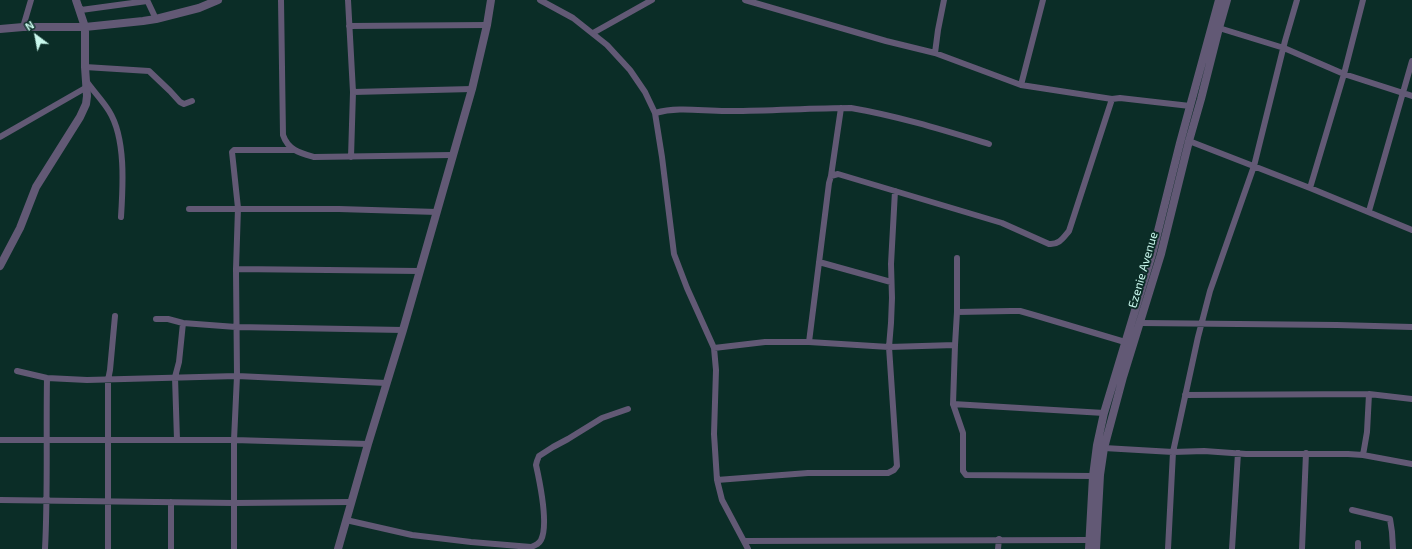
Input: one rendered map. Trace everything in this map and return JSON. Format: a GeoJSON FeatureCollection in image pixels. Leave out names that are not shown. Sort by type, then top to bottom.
{"type":"FeatureCollection","features":[{"type":"Feature","properties":{"kind":"street"},"geometry":{"type":"LineString","coordinates":[[23,27],[31,0]]}},
{"type":"Feature","properties":{"kind":"street"},"geometry":{"type":"LineString","coordinates":[[77,2],[81,10],[147,0],[156,19]]}},
{"type":"Feature","properties":{"kind":"street"},"geometry":{"type":"LineString","coordinates":[[0,29],[23,27],[85,27],[156,19],[199,8],[218,0]]}},
{"type":"Feature","properties":{"kind":"street"},"geometry":{"type":"LineString","coordinates":[[281,0],[283,135],[286,143],[293,150]]}},
{"type":"Feature","properties":{"kind":"street"},"geometry":{"type":"LineString","coordinates":[[348,0],[353,92],[351,156]]}},
{"type":"Feature","properties":{"kind":"street"},"geometry":{"type":"LineString","coordinates":[[338,549],[472,89],[487,25],[491,0]]}},
{"type":"Feature","properties":{"kind":"street"},"geometry":{"type":"LineString","coordinates":[[540,0],[573,18],[607,45],[630,70],[646,92],[655,113],[674,254],[684,282],[714,348],[716,370],[714,434],[717,480],[722,500],[748,549]]}},
{"type":"Feature","properties":{"kind":"street"},"geometry":{"type":"LineString","coordinates":[[593,33],[652,0]]}},
{"type":"Feature","properties":{"kind":"street"},"geometry":{"type":"LineString","coordinates":[[744,0],[886,41],[935,53],[1021,85],[1112,99],[1120,98],[1190,106]]}},
{"type":"Feature","properties":{"kind":"street"},"geometry":{"type":"LineString","coordinates":[[935,53],[944,0]]}},
{"type":"Feature","properties":{"kind":"street"},"geometry":{"type":"LineString","coordinates":[[1021,85],[1043,0]]}},
{"type":"Feature","properties":{"kind":"street","name":"Ezenie Avenue"},"geometry":{"type":"LineString","coordinates":[[1089,549],[1093,476],[1097,445],[1104,413],[1153,251],[1219,0]]}},
{"type":"Feature","properties":{"kind":"street","name":"Ezenie Avenue"},"geometry":{"type":"LineString","coordinates":[[1096,549],[1100,475],[1104,448],[1112,414],[1161,254],[1189,141],[1202,99],[1227,0]]}},
{"type":"Feature","properties":{"kind":"street"},"geometry":{"type":"LineString","coordinates":[[1168,549],[1173,452],[1185,395],[1210,291],[1254,166],[1297,0]]}},
{"type":"Feature","properties":{"kind":"street"},"geometry":{"type":"LineString","coordinates":[[1310,188],[1344,74],[1363,0]]}},
{"type":"Feature","properties":{"kind":"street"},"geometry":{"type":"LineString","coordinates":[[0,266],[20,228],[36,187],[80,117],[86,104],[87,85],[85,67],[85,27],[77,2]]}},
{"type":"Feature","properties":{"kind":"street"},"geometry":{"type":"LineString","coordinates":[[349,26],[487,25]]}},
{"type":"Feature","properties":{"kind":"street"},"geometry":{"type":"LineString","coordinates":[[1219,28],[1284,48],[1344,74],[1412,96]]}},
{"type":"Feature","properties":{"kind":"street"},"geometry":{"type":"LineString","coordinates":[[1368,212],[1404,93],[1412,61]]}},
{"type":"Feature","properties":{"kind":"street"},"geometry":{"type":"LineString","coordinates":[[85,67],[149,71],[180,102],[184,104],[192,101]]}},
{"type":"Feature","properties":{"kind":"street"},"geometry":{"type":"LineString","coordinates":[[0,137],[87,85]]}},
{"type":"Feature","properties":{"kind":"street"},"geometry":{"type":"LineString","coordinates":[[87,85],[110,111],[120,142],[122,193],[121,217]]}},
{"type":"Feature","properties":{"kind":"street"},"geometry":{"type":"LineString","coordinates":[[353,92],[472,89]]}},
{"type":"Feature","properties":{"kind":"street"},"geometry":{"type":"LineString","coordinates":[[831,176],[838,174],[1002,223],[1049,244],[1058,243],[1069,231],[1112,99]]}},
{"type":"Feature","properties":{"kind":"street"},"geometry":{"type":"LineString","coordinates":[[655,113],[684,108],[729,111],[851,108],[908,121],[989,144]]}},
{"type":"Feature","properties":{"kind":"street"},"geometry":{"type":"LineString","coordinates":[[809,342],[828,183],[831,176],[841,108]]}},
{"type":"Feature","properties":{"kind":"street"},"geometry":{"type":"LineString","coordinates":[[1189,141],[1412,230]]}},
{"type":"Feature","properties":{"kind":"street"},"geometry":{"type":"LineString","coordinates":[[234,549],[234,440],[237,376],[236,269],[238,208],[232,152],[234,150],[293,150],[314,157],[452,155]]}},
{"type":"Feature","properties":{"kind":"street"},"geometry":{"type":"LineString","coordinates":[[717,480],[808,473],[888,473],[894,470],[897,466],[889,347],[892,310],[891,264],[895,191]]}},
{"type":"Feature","properties":{"kind":"street"},"geometry":{"type":"LineString","coordinates":[[189,209],[358,209],[436,212]]}},
{"type":"Feature","properties":{"kind":"street"},"geometry":{"type":"LineString","coordinates":[[957,258],[957,312],[953,404],[963,433],[963,471],[966,475],[1093,476]]}},
{"type":"Feature","properties":{"kind":"street"},"geometry":{"type":"LineString","coordinates":[[819,262],[891,282]]}},
{"type":"Feature","properties":{"kind":"street"},"geometry":{"type":"LineString","coordinates":[[236,269],[419,271]]}},
{"type":"Feature","properties":{"kind":"street"},"geometry":{"type":"LineString","coordinates":[[1140,294],[1148,296]]}},
{"type":"Feature","properties":{"kind":"street"},"geometry":{"type":"LineString","coordinates":[[957,312],[1020,311],[1125,342]]}},
{"type":"Feature","properties":{"kind":"street"},"geometry":{"type":"LineString","coordinates":[[108,549],[108,380],[115,316]]}},
{"type":"Feature","properties":{"kind":"street"},"geometry":{"type":"LineString","coordinates":[[156,319],[183,323],[236,327],[403,330]]}},
{"type":"Feature","properties":{"kind":"street"},"geometry":{"type":"LineString","coordinates":[[177,440],[175,377],[179,362],[183,323]]}},
{"type":"Feature","properties":{"kind":"street"},"geometry":{"type":"LineString","coordinates":[[1140,323],[1412,327]]}},
{"type":"Feature","properties":{"kind":"street"},"geometry":{"type":"LineString","coordinates":[[714,348],[765,342],[809,342],[889,347],[955,345]]}},
{"type":"Feature","properties":{"kind":"street"},"geometry":{"type":"LineString","coordinates":[[17,371],[47,378],[108,380],[237,376],[386,383]]}},
{"type":"Feature","properties":{"kind":"street"},"geometry":{"type":"LineString","coordinates":[[45,549],[47,501],[47,378]]}},
{"type":"Feature","properties":{"kind":"street"},"geometry":{"type":"LineString","coordinates":[[1185,395],[1368,394],[1412,399]]}},
{"type":"Feature","properties":{"kind":"street"},"geometry":{"type":"LineString","coordinates":[[1363,455],[1367,432],[1368,394]]}},
{"type":"Feature","properties":{"kind":"street"},"geometry":{"type":"LineString","coordinates":[[953,404],[1104,413]]}},
{"type":"Feature","properties":{"kind":"street"},"geometry":{"type":"LineString","coordinates":[[346,520],[412,535],[532,547],[541,542],[543,535],[544,512],[536,465],[539,456],[602,418],[628,409]]}},
{"type":"Feature","properties":{"kind":"street"},"geometry":{"type":"LineString","coordinates":[[0,440],[234,440],[368,444]]}},
{"type":"Feature","properties":{"kind":"street"},"geometry":{"type":"LineString","coordinates":[[1104,448],[1173,452],[1204,451],[1363,455],[1412,464]]}},
{"type":"Feature","properties":{"kind":"street"},"geometry":{"type":"LineString","coordinates":[[1232,549],[1238,453]]}},
{"type":"Feature","properties":{"kind":"street"},"geometry":{"type":"LineString","coordinates":[[1302,549],[1306,453]]}},
{"type":"Feature","properties":{"kind":"street"},"geometry":{"type":"LineString","coordinates":[[0,500],[234,503],[351,502]]}},
{"type":"Feature","properties":{"kind":"street"},"geometry":{"type":"LineString","coordinates":[[171,502],[171,549]]}},
{"type":"Feature","properties":{"kind":"street"},"geometry":{"type":"LineString","coordinates":[[1352,510],[1390,519],[1393,549]]}},
{"type":"Feature","properties":{"kind":"street"},"geometry":{"type":"LineString","coordinates":[[744,541],[999,539],[1089,540]]}},
{"type":"Feature","properties":{"kind":"street"},"geometry":{"type":"LineString","coordinates":[[998,549],[999,539]]}}]}
